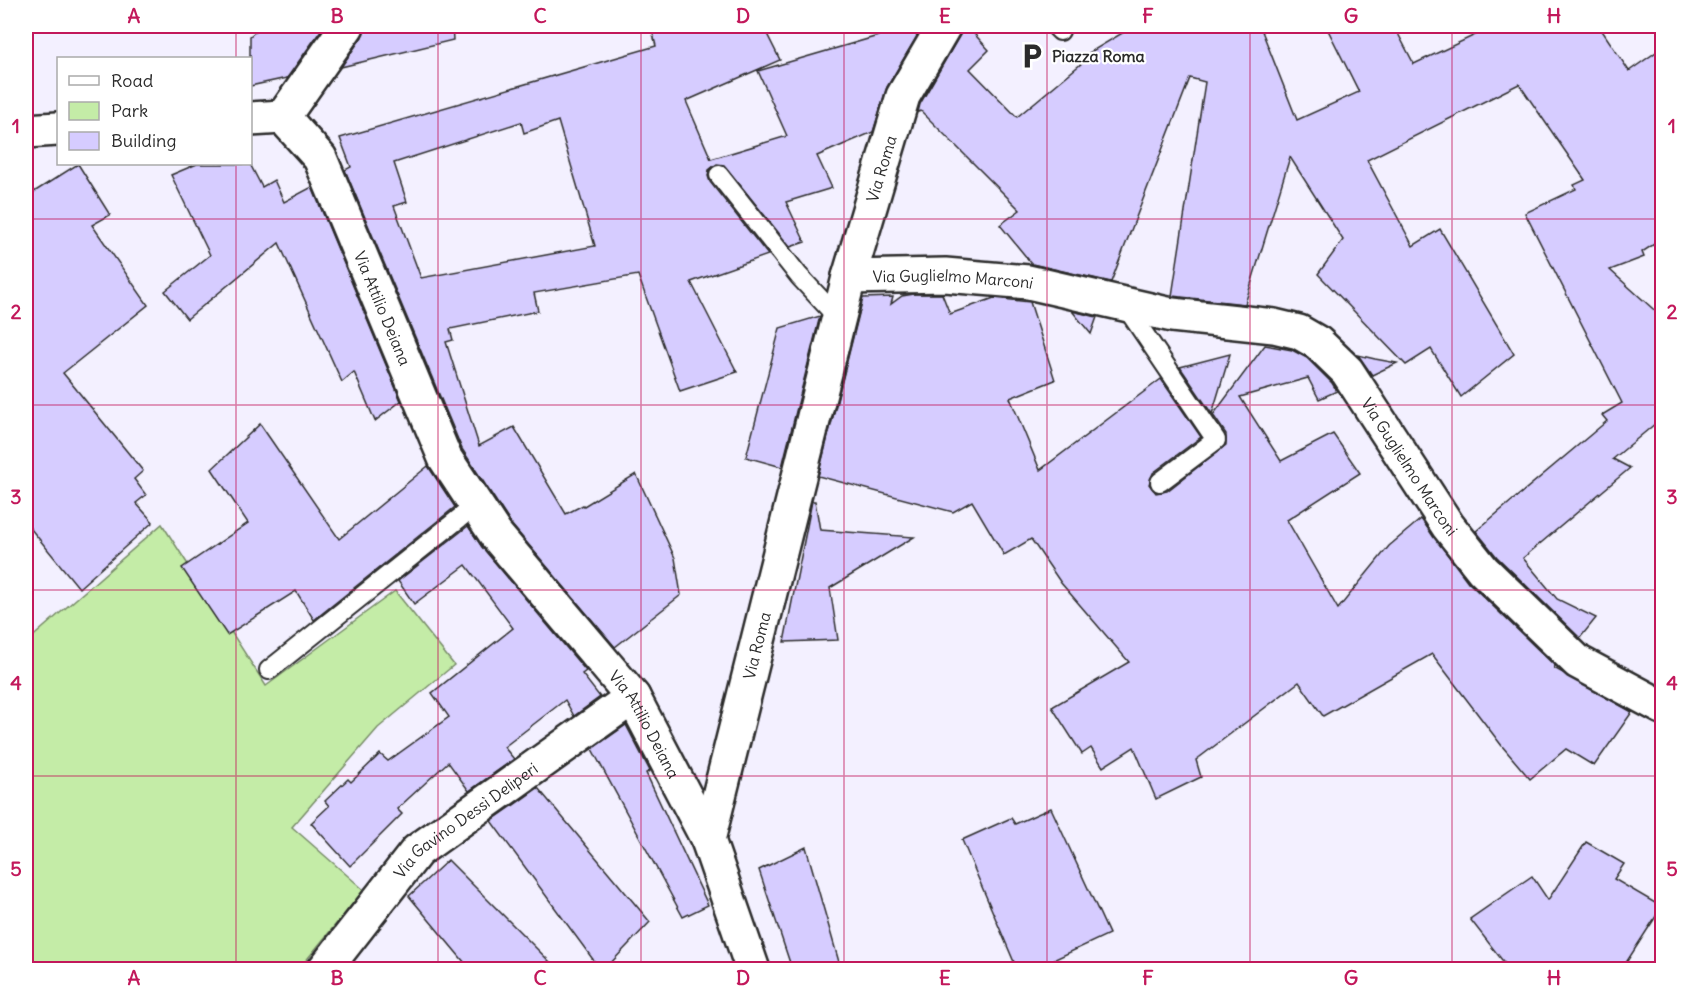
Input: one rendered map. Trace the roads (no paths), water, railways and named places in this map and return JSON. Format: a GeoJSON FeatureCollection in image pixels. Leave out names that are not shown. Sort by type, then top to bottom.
{"type":"FeatureCollection","features":[{"type":"Feature","properties":{"kind":"street"},"geometry":{"type":"LineString","coordinates":[[252,119],[283,117],[347,26]]}},
{"type":"Feature","properties":{"kind":"street","name":"Via Roma"},"geometry":{"type":"LineString","coordinates":[[708,840],[849,278],[903,96],[944,26]]}},
{"type":"Feature","properties":{"kind":"street","name":"Via Attilio Deiana"},"geometry":{"type":"LineString","coordinates":[[283,117],[320,158],[444,458],[496,535],[633,697],[708,840]]}},
{"type":"Feature","properties":{"kind":"street"},"geometry":{"type":"LineString","coordinates":[[26,131],[57,129]]}},
{"type":"Feature","properties":{"kind":"street","name":"Via Guglielmo Marconi"},"geometry":{"type":"LineString","coordinates":[[849,278],[945,275],[1028,282],[1172,315],[1274,326],[1299,332],[1318,343],[1347,371],[1448,526],[1483,570],[1578,662],[1662,707]]}},
{"type":"Feature","properties":{"kind":"street","name":"Via Gavino Dessì Deliperi"},"geometry":{"type":"LineString","coordinates":[[324,969],[417,851],[633,697]]}},
{"type":"Feature","properties":{"kind":"street"},"geometry":{"type":"LineString","coordinates":[[708,840],[753,969]]}},
{"type":"Feature","properties":{"kind":"lane"},"geometry":{"type":"LineString","coordinates":[[719,175],[799,276],[839,319]]}},
{"type":"Feature","properties":{"kind":"lane"},"geometry":{"type":"LineString","coordinates":[[1124,304],[1216,440],[1160,482]]}},
{"type":"Feature","properties":{"kind":"lane"},"geometry":{"type":"LineString","coordinates":[[269,670],[476,505]]}},
{"type":"Feature","properties":{"kind":"place","name":"Piazza Roma"},"geometry":{"type":"Point","coordinates":[1032,56]}}]}
